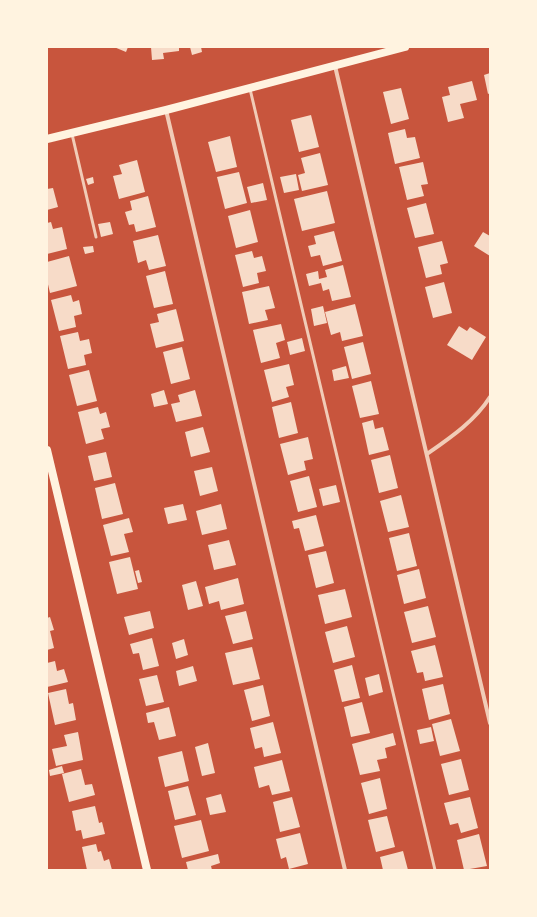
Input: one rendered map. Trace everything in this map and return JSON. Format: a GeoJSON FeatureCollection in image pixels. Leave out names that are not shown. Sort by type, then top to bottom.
{"type":"FeatureCollection","features":[{"type":"Feature","properties":{"kind":"main road"},"geometry":{"type":"LineString","coordinates":[[47,139],[166,110],[405,47]]}},
{"type":"Feature","properties":{"kind":"main road"},"geometry":{"type":"LineString","coordinates":[[47,450],[147,870]]}},
{"type":"Feature","properties":{"kind":"street"},"geometry":{"type":"LineString","coordinates":[[335,66],[490,723]]}},
{"type":"Feature","properties":{"kind":"street"},"geometry":{"type":"LineString","coordinates":[[166,110],[345,870]]}},
{"type":"Feature","properties":{"kind":"street"},"geometry":{"type":"LineString","coordinates":[[427,454],[453,436],[483,408],[490,396]]}},
{"type":"Feature","properties":{"kind":"lane"},"geometry":{"type":"LineString","coordinates":[[250,88],[435,870]]}},
{"type":"Feature","properties":{"kind":"lane"},"geometry":{"type":"LineString","coordinates":[[72,133],[96,237]]}},
{"type":"Feature","properties":{"kind":"building"},"geometry":{"type":"Polygon","coordinates":[[[114,47],[128,47],[126,52],[114,47]]]}},
{"type":"Feature","properties":{"kind":"building"},"geometry":{"type":"Polygon","coordinates":[[[151,47],[179,47],[179,51],[163,53],[164,59],[152,60],[151,47]]]}},
{"type":"Feature","properties":{"kind":"building"},"geometry":{"type":"Polygon","coordinates":[[[190,47],[201,47],[202,52],[192,55],[190,47]]]}},
{"type":"Feature","properties":{"kind":"building"},"geometry":{"type":"Polygon","coordinates":[[[490,73],[490,93],[488,94],[484,75],[490,73]]]}},
{"type":"Feature","properties":{"kind":"building"},"geometry":{"type":"Polygon","coordinates":[[[472,81],[477,100],[460,104],[464,118],[448,122],[442,97],[450,95],[448,87],[472,81]]]}},
{"type":"Feature","properties":{"kind":"building"},"geometry":{"type":"Polygon","coordinates":[[[401,88],[409,119],[391,124],[383,92],[401,88]]]}},
{"type":"Feature","properties":{"kind":"building"},"geometry":{"type":"Polygon","coordinates":[[[311,115],[319,147],[299,152],[291,120],[311,115]]]}},
{"type":"Feature","properties":{"kind":"building"},"geometry":{"type":"Polygon","coordinates":[[[405,129],[407,138],[415,137],[420,158],[395,164],[388,133],[405,129]]]}},
{"type":"Feature","properties":{"kind":"building"},"geometry":{"type":"Polygon","coordinates":[[[230,136],[237,167],[216,172],[208,142],[230,136]]]}},
{"type":"Feature","properties":{"kind":"building"},"geometry":{"type":"Polygon","coordinates":[[[320,153],[328,185],[302,191],[298,175],[305,173],[301,158],[320,153]]]}},
{"type":"Feature","properties":{"kind":"building"},"geometry":{"type":"Polygon","coordinates":[[[137,160],[145,192],[119,199],[113,176],[122,174],[119,165],[137,160]]]}},
{"type":"Feature","properties":{"kind":"building"},"geometry":{"type":"Polygon","coordinates":[[[423,162],[428,184],[421,185],[424,196],[407,200],[399,167],[423,162]]]}},
{"type":"Feature","properties":{"kind":"building"},"geometry":{"type":"Polygon","coordinates":[[[239,172],[247,203],[225,209],[217,177],[239,172]]]}},
{"type":"Feature","properties":{"kind":"building"},"geometry":{"type":"Polygon","coordinates":[[[296,174],[299,190],[284,193],[280,177],[296,174]]]}},
{"type":"Feature","properties":{"kind":"building"},"geometry":{"type":"Polygon","coordinates":[[[93,177],[94,183],[88,185],[86,179],[93,177]]]}},
{"type":"Feature","properties":{"kind":"building"},"geometry":{"type":"Polygon","coordinates":[[[263,183],[267,200],[251,203],[247,187],[263,183]]]}},
{"type":"Feature","properties":{"kind":"building"},"geometry":{"type":"Polygon","coordinates":[[[53,188],[58,207],[47,210],[47,189],[53,188]]]}},
{"type":"Feature","properties":{"kind":"building"},"geometry":{"type":"Polygon","coordinates":[[[327,191],[335,223],[302,231],[294,199],[327,191]]]}},
{"type":"Feature","properties":{"kind":"building"},"geometry":{"type":"Polygon","coordinates":[[[148,196],[156,227],[136,232],[134,224],[129,225],[125,212],[132,210],[130,201],[148,196]]]}},
{"type":"Feature","properties":{"kind":"building"},"geometry":{"type":"Polygon","coordinates":[[[426,203],[434,234],[415,238],[407,208],[426,203]]]}},
{"type":"Feature","properties":{"kind":"building"},"geometry":{"type":"Polygon","coordinates":[[[250,210],[258,242],[236,248],[228,216],[250,210]]]}},
{"type":"Feature","properties":{"kind":"building"},"geometry":{"type":"Polygon","coordinates":[[[51,222],[53,229],[62,227],[67,249],[47,254],[47,223],[51,222]]]}},
{"type":"Feature","properties":{"kind":"building"},"geometry":{"type":"Polygon","coordinates":[[[110,222],[113,234],[101,237],[98,224],[110,222]]]}},
{"type":"Feature","properties":{"kind":"building"},"geometry":{"type":"Polygon","coordinates":[[[334,231],[342,261],[323,266],[320,255],[311,257],[308,246],[316,244],[314,236],[334,231]]]}},
{"type":"Feature","properties":{"kind":"building"},"geometry":{"type":"Polygon","coordinates":[[[483,232],[490,236],[490,256],[474,246],[483,232]]]}},
{"type":"Feature","properties":{"kind":"building"},"geometry":{"type":"Polygon","coordinates":[[[158,235],[166,266],[149,270],[146,260],[138,263],[133,241],[158,235]]]}},
{"type":"Feature","properties":{"kind":"building"},"geometry":{"type":"Polygon","coordinates":[[[442,241],[448,263],[440,265],[442,274],[426,278],[418,247],[442,241]]]}},
{"type":"Feature","properties":{"kind":"building"},"geometry":{"type":"Polygon","coordinates":[[[93,246],[94,252],[85,254],[83,247],[93,246]]]}},
{"type":"Feature","properties":{"kind":"building"},"geometry":{"type":"Polygon","coordinates":[[[252,251],[254,258],[262,256],[266,271],[257,273],[259,283],[243,287],[235,255],[252,251]]]}},
{"type":"Feature","properties":{"kind":"building"},"geometry":{"type":"Polygon","coordinates":[[[69,256],[77,286],[50,293],[47,280],[47,262],[69,256]]]}},
{"type":"Feature","properties":{"kind":"building"},"geometry":{"type":"Polygon","coordinates":[[[343,265],[351,297],[332,301],[329,289],[323,291],[321,283],[309,286],[306,274],[318,271],[319,279],[327,277],[325,270],[343,265]]]}},
{"type":"Feature","properties":{"kind":"building"},"geometry":{"type":"Polygon","coordinates":[[[165,271],[173,304],[154,308],[146,276],[165,271]]]}},
{"type":"Feature","properties":{"kind":"building"},"geometry":{"type":"Polygon","coordinates":[[[444,282],[452,313],[433,318],[425,287],[444,282]]]}},
{"type":"Feature","properties":{"kind":"building"},"geometry":{"type":"Polygon","coordinates":[[[269,286],[275,308],[265,310],[268,320],[249,324],[242,292],[269,286]]]}},
{"type":"Feature","properties":{"kind":"building"},"geometry":{"type":"Polygon","coordinates":[[[71,295],[73,302],[79,300],[82,314],[74,316],[76,327],[59,331],[51,300],[71,295]]]}},
{"type":"Feature","properties":{"kind":"building"},"geometry":{"type":"Polygon","coordinates":[[[355,304],[363,336],[342,341],[340,332],[331,335],[325,312],[355,304]]]}},
{"type":"Feature","properties":{"kind":"building"},"geometry":{"type":"Polygon","coordinates":[[[323,306],[327,323],[314,326],[311,309],[323,306]]]}},
{"type":"Feature","properties":{"kind":"building"},"geometry":{"type":"Polygon","coordinates":[[[176,309],[184,341],[156,348],[150,324],[159,322],[157,314],[176,309]]]}},
{"type":"Feature","properties":{"kind":"building"},"geometry":{"type":"Polygon","coordinates":[[[281,324],[285,340],[276,343],[280,358],[261,363],[253,330],[281,324]]]}},
{"type":"Feature","properties":{"kind":"building"},"geometry":{"type":"Polygon","coordinates":[[[459,326],[467,331],[470,327],[486,337],[472,360],[447,345],[459,326]]]}},
{"type":"Feature","properties":{"kind":"building"},"geometry":{"type":"Polygon","coordinates":[[[78,332],[80,341],[89,339],[92,353],[84,355],[86,365],[68,369],[60,336],[78,332]]]}},
{"type":"Feature","properties":{"kind":"building"},"geometry":{"type":"Polygon","coordinates":[[[302,338],[305,351],[290,355],[287,342],[302,338]]]}},
{"type":"Feature","properties":{"kind":"building"},"geometry":{"type":"Polygon","coordinates":[[[363,342],[371,374],[352,379],[344,347],[363,342]]]}},
{"type":"Feature","properties":{"kind":"building"},"geometry":{"type":"Polygon","coordinates":[[[182,347],[190,379],[171,384],[163,352],[182,347]]]}},
{"type":"Feature","properties":{"kind":"building"},"geometry":{"type":"Polygon","coordinates":[[[289,364],[294,385],[286,387],[289,397],[272,402],[264,370],[289,364]]]}},
{"type":"Feature","properties":{"kind":"building"},"geometry":{"type":"Polygon","coordinates":[[[346,366],[349,378],[334,381],[332,370],[346,366]]]}},
{"type":"Feature","properties":{"kind":"building"},"geometry":{"type":"Polygon","coordinates":[[[89,370],[97,401],[77,406],[69,375],[89,370]]]}},
{"type":"Feature","properties":{"kind":"building"},"geometry":{"type":"Polygon","coordinates":[[[371,381],[379,414],[360,418],[352,386],[371,381]]]}},
{"type":"Feature","properties":{"kind":"building"},"geometry":{"type":"Polygon","coordinates":[[[164,390],[168,404],[154,407],[151,394],[164,390]]]}},
{"type":"Feature","properties":{"kind":"building"},"geometry":{"type":"Polygon","coordinates":[[[195,390],[202,416],[176,422],[171,404],[180,402],[178,395],[195,390]]]}},
{"type":"Feature","properties":{"kind":"building"},"geometry":{"type":"Polygon","coordinates":[[[291,402],[298,433],[279,438],[272,407],[291,402]]]}},
{"type":"Feature","properties":{"kind":"building"},"geometry":{"type":"Polygon","coordinates":[[[98,407],[100,414],[106,412],[110,427],[101,429],[104,439],[86,444],[78,412],[98,407]]]}},
{"type":"Feature","properties":{"kind":"building"},"geometry":{"type":"Polygon","coordinates":[[[373,420],[375,429],[383,427],[389,450],[369,455],[362,423],[373,420]]]}},
{"type":"Feature","properties":{"kind":"building"},"geometry":{"type":"Polygon","coordinates":[[[203,427],[210,452],[191,457],[185,432],[203,427]]]}},
{"type":"Feature","properties":{"kind":"building"},"geometry":{"type":"Polygon","coordinates":[[[308,437],[313,459],[304,461],[306,470],[288,475],[280,444],[308,437]]]}},
{"type":"Feature","properties":{"kind":"building"},"geometry":{"type":"Polygon","coordinates":[[[106,452],[112,477],[94,481],[88,456],[106,452]]]}},
{"type":"Feature","properties":{"kind":"building"},"geometry":{"type":"Polygon","coordinates":[[[390,455],[398,488],[379,493],[371,460],[390,455]]]}},
{"type":"Feature","properties":{"kind":"building"},"geometry":{"type":"Polygon","coordinates":[[[212,467],[218,491],[200,496],[194,471],[212,467]]]}},
{"type":"Feature","properties":{"kind":"building"},"geometry":{"type":"Polygon","coordinates":[[[309,476],[317,507],[298,512],[290,481],[309,476]]]}},
{"type":"Feature","properties":{"kind":"building"},"geometry":{"type":"Polygon","coordinates":[[[115,483],[123,514],[102,519],[95,488],[115,483]]]}},
{"type":"Feature","properties":{"kind":"building"},"geometry":{"type":"Polygon","coordinates":[[[336,485],[340,502],[323,506],[319,489],[336,485]]]}},
{"type":"Feature","properties":{"kind":"building"},"geometry":{"type":"Polygon","coordinates":[[[401,495],[409,527],[388,532],[380,501],[401,495]]]}},
{"type":"Feature","properties":{"kind":"building"},"geometry":{"type":"Polygon","coordinates":[[[183,504],[187,520],[168,524],[164,508],[183,504]]]}},
{"type":"Feature","properties":{"kind":"building"},"geometry":{"type":"Polygon","coordinates":[[[221,504],[227,529],[202,535],[196,511],[221,504]]]}},
{"type":"Feature","properties":{"kind":"building"},"geometry":{"type":"Polygon","coordinates":[[[316,515],[324,546],[305,551],[299,528],[294,529],[292,521],[316,515]]]}},
{"type":"Feature","properties":{"kind":"building"},"geometry":{"type":"Polygon","coordinates":[[[129,518],[133,532],[124,534],[129,552],[111,556],[103,525],[129,518]]]}},
{"type":"Feature","properties":{"kind":"building"},"geometry":{"type":"Polygon","coordinates":[[[409,533],[417,566],[397,571],[389,538],[409,533]]]}},
{"type":"Feature","properties":{"kind":"building"},"geometry":{"type":"Polygon","coordinates":[[[229,540],[236,565],[214,570],[208,545],[229,540]]]}},
{"type":"Feature","properties":{"kind":"building"},"geometry":{"type":"Polygon","coordinates":[[[326,551],[334,583],[316,588],[308,555],[326,551]]]}},
{"type":"Feature","properties":{"kind":"building"},"geometry":{"type":"Polygon","coordinates":[[[130,557],[138,589],[117,594],[109,562],[130,557]]]}},
{"type":"Feature","properties":{"kind":"building"},"geometry":{"type":"Polygon","coordinates":[[[419,569],[426,598],[404,604],[397,575],[419,569]]]}},
{"type":"Feature","properties":{"kind":"building"},"geometry":{"type":"Polygon","coordinates":[[[139,570],[142,582],[138,583],[135,571],[139,570]]]}},
{"type":"Feature","properties":{"kind":"building"},"geometry":{"type":"Polygon","coordinates":[[[238,578],[244,604],[221,610],[219,601],[209,604],[205,587],[238,578]]]}},
{"type":"Feature","properties":{"kind":"building"},"geometry":{"type":"Polygon","coordinates":[[[196,581],[203,606],[188,610],[182,585],[196,581]]]}},
{"type":"Feature","properties":{"kind":"building"},"geometry":{"type":"Polygon","coordinates":[[[345,589],[352,617],[325,624],[318,595],[345,589]]]}},
{"type":"Feature","properties":{"kind":"building"},"geometry":{"type":"Polygon","coordinates":[[[428,606],[436,637],[412,643],[404,612],[428,606]]]}},
{"type":"Feature","properties":{"kind":"building"},"geometry":{"type":"Polygon","coordinates":[[[150,611],[154,628],[129,635],[124,617],[150,611]]]}},
{"type":"Feature","properties":{"kind":"building"},"geometry":{"type":"Polygon","coordinates":[[[246,611],[253,639],[233,644],[225,616],[246,611]]]}},
{"type":"Feature","properties":{"kind":"building"},"geometry":{"type":"Polygon","coordinates":[[[50,617],[54,630],[50,631],[54,648],[47,650],[47,618],[50,617]]]}},
{"type":"Feature","properties":{"kind":"building"},"geometry":{"type":"Polygon","coordinates":[[[347,626],[355,657],[333,663],[325,632],[347,626]]]}},
{"type":"Feature","properties":{"kind":"building"},"geometry":{"type":"Polygon","coordinates":[[[152,638],[159,666],[143,670],[139,653],[133,654],[130,644],[152,638]]]}},
{"type":"Feature","properties":{"kind":"building"},"geometry":{"type":"Polygon","coordinates":[[[184,639],[188,655],[176,659],[172,643],[184,639]]]}},
{"type":"Feature","properties":{"kind":"building"},"geometry":{"type":"Polygon","coordinates":[[[435,645],[443,677],[425,681],[423,672],[417,673],[411,651],[435,645]]]}},
{"type":"Feature","properties":{"kind":"building"},"geometry":{"type":"Polygon","coordinates":[[[252,647],[260,679],[233,685],[225,653],[252,647]]]}},
{"type":"Feature","properties":{"kind":"building"},"geometry":{"type":"Polygon","coordinates":[[[55,661],[57,671],[64,669],[68,682],[47,687],[47,663],[55,661]]]}},
{"type":"Feature","properties":{"kind":"building"},"geometry":{"type":"Polygon","coordinates":[[[352,665],[360,698],[342,702],[334,670],[352,665]]]}},
{"type":"Feature","properties":{"kind":"building"},"geometry":{"type":"Polygon","coordinates":[[[193,666],[197,681],[179,686],[176,671],[193,666]]]}},
{"type":"Feature","properties":{"kind":"building"},"geometry":{"type":"Polygon","coordinates":[[[379,674],[383,692],[369,696],[365,678],[379,674]]]}},
{"type":"Feature","properties":{"kind":"building"},"geometry":{"type":"Polygon","coordinates":[[[157,675],[164,702],[146,706],[139,679],[157,675]]]}},
{"type":"Feature","properties":{"kind":"building"},"geometry":{"type":"Polygon","coordinates":[[[443,684],[450,714],[429,720],[422,689],[443,684]]]}},
{"type":"Feature","properties":{"kind":"building"},"geometry":{"type":"Polygon","coordinates":[[[263,685],[270,716],[252,721],[244,690],[263,685]]]}},
{"type":"Feature","properties":{"kind":"building"},"geometry":{"type":"Polygon","coordinates":[[[66,689],[69,704],[73,703],[76,720],[55,725],[48,693],[66,689]]]}},
{"type":"Feature","properties":{"kind":"building"},"geometry":{"type":"Polygon","coordinates":[[[362,702],[370,733],[351,737],[344,707],[362,702]]]}},
{"type":"Feature","properties":{"kind":"building"},"geometry":{"type":"Polygon","coordinates":[[[169,707],[176,736],[159,740],[154,722],[148,723],[146,713],[169,707]]]}},
{"type":"Feature","properties":{"kind":"building"},"geometry":{"type":"Polygon","coordinates":[[[451,719],[460,751],[440,756],[432,724],[451,719]]]}},
{"type":"Feature","properties":{"kind":"building"},"geometry":{"type":"Polygon","coordinates":[[[273,722],[281,753],[264,757],[262,747],[255,749],[250,728],[273,722]]]}},
{"type":"Feature","properties":{"kind":"building"},"geometry":{"type":"Polygon","coordinates":[[[431,727],[434,741],[420,744],[417,730],[431,727]]]}},
{"type":"Feature","properties":{"kind":"building"},"geometry":{"type":"Polygon","coordinates":[[[78,732],[83,760],[56,766],[52,749],[67,746],[64,735],[78,732]]]}},
{"type":"Feature","properties":{"kind":"building"},"geometry":{"type":"Polygon","coordinates":[[[393,733],[396,745],[385,748],[387,758],[377,760],[380,771],[360,775],[352,744],[393,733]]]}},
{"type":"Feature","properties":{"kind":"building"},"geometry":{"type":"Polygon","coordinates":[[[208,743],[215,773],[202,776],[195,747],[208,743]]]}},
{"type":"Feature","properties":{"kind":"building"},"geometry":{"type":"Polygon","coordinates":[[[182,751],[189,781],[165,787],[158,757],[182,751]]]}},
{"type":"Feature","properties":{"kind":"building"},"geometry":{"type":"Polygon","coordinates":[[[461,759],[469,790],[449,795],[441,764],[461,759]]]}},
{"type":"Feature","properties":{"kind":"building"},"geometry":{"type":"Polygon","coordinates":[[[282,760],[290,791],[272,795],[269,785],[259,788],[254,767],[282,760]]]}},
{"type":"Feature","properties":{"kind":"building"},"geometry":{"type":"Polygon","coordinates":[[[62,766],[64,773],[50,776],[49,770],[62,766]]]}},
{"type":"Feature","properties":{"kind":"building"},"geometry":{"type":"Polygon","coordinates":[[[81,769],[85,785],[92,784],[95,795],[69,802],[62,774],[81,769]]]}},
{"type":"Feature","properties":{"kind":"building"},"geometry":{"type":"Polygon","coordinates":[[[380,778],[387,809],[369,814],[361,783],[380,778]]]}},
{"type":"Feature","properties":{"kind":"building"},"geometry":{"type":"Polygon","coordinates":[[[188,786],[196,815],[175,820],[168,791],[188,786]]]}},
{"type":"Feature","properties":{"kind":"building"},"geometry":{"type":"Polygon","coordinates":[[[221,794],[226,812],[210,815],[206,798],[221,794]]]}},
{"type":"Feature","properties":{"kind":"building"},"geometry":{"type":"Polygon","coordinates":[[[292,797],[300,827],[280,832],[273,802],[292,797]]]}},
{"type":"Feature","properties":{"kind":"building"},"geometry":{"type":"Polygon","coordinates":[[[470,797],[478,828],[461,833],[458,823],[450,825],[444,803],[470,797]]]}},
{"type":"Feature","properties":{"kind":"building"},"geometry":{"type":"Polygon","coordinates":[[[95,806],[99,823],[102,822],[105,834],[83,839],[81,830],[76,831],[72,811],[95,806]]]}},
{"type":"Feature","properties":{"kind":"building"},"geometry":{"type":"Polygon","coordinates":[[[387,816],[395,847],[376,852],[368,820],[387,816]]]}},
{"type":"Feature","properties":{"kind":"building"},"geometry":{"type":"Polygon","coordinates":[[[201,820],[209,851],[182,858],[174,826],[201,820]]]}},
{"type":"Feature","properties":{"kind":"building"},"geometry":{"type":"Polygon","coordinates":[[[300,833],[308,864],[289,869],[286,857],[281,859],[276,839],[300,833]]]}},
{"type":"Feature","properties":{"kind":"building"},"geometry":{"type":"Polygon","coordinates":[[[479,834],[487,866],[464,870],[457,840],[479,834]]]}},
{"type":"Feature","properties":{"kind":"building"},"geometry":{"type":"Polygon","coordinates":[[[96,844],[98,852],[101,851],[104,861],[109,859],[112,870],[87,870],[82,847],[96,844]]]}},
{"type":"Feature","properties":{"kind":"building"},"geometry":{"type":"Polygon","coordinates":[[[403,851],[408,870],[383,870],[380,857],[403,851]]]}},
{"type":"Feature","properties":{"kind":"building"},"geometry":{"type":"Polygon","coordinates":[[[218,854],[220,863],[211,866],[212,870],[188,870],[186,862],[218,854]]]}}]}
